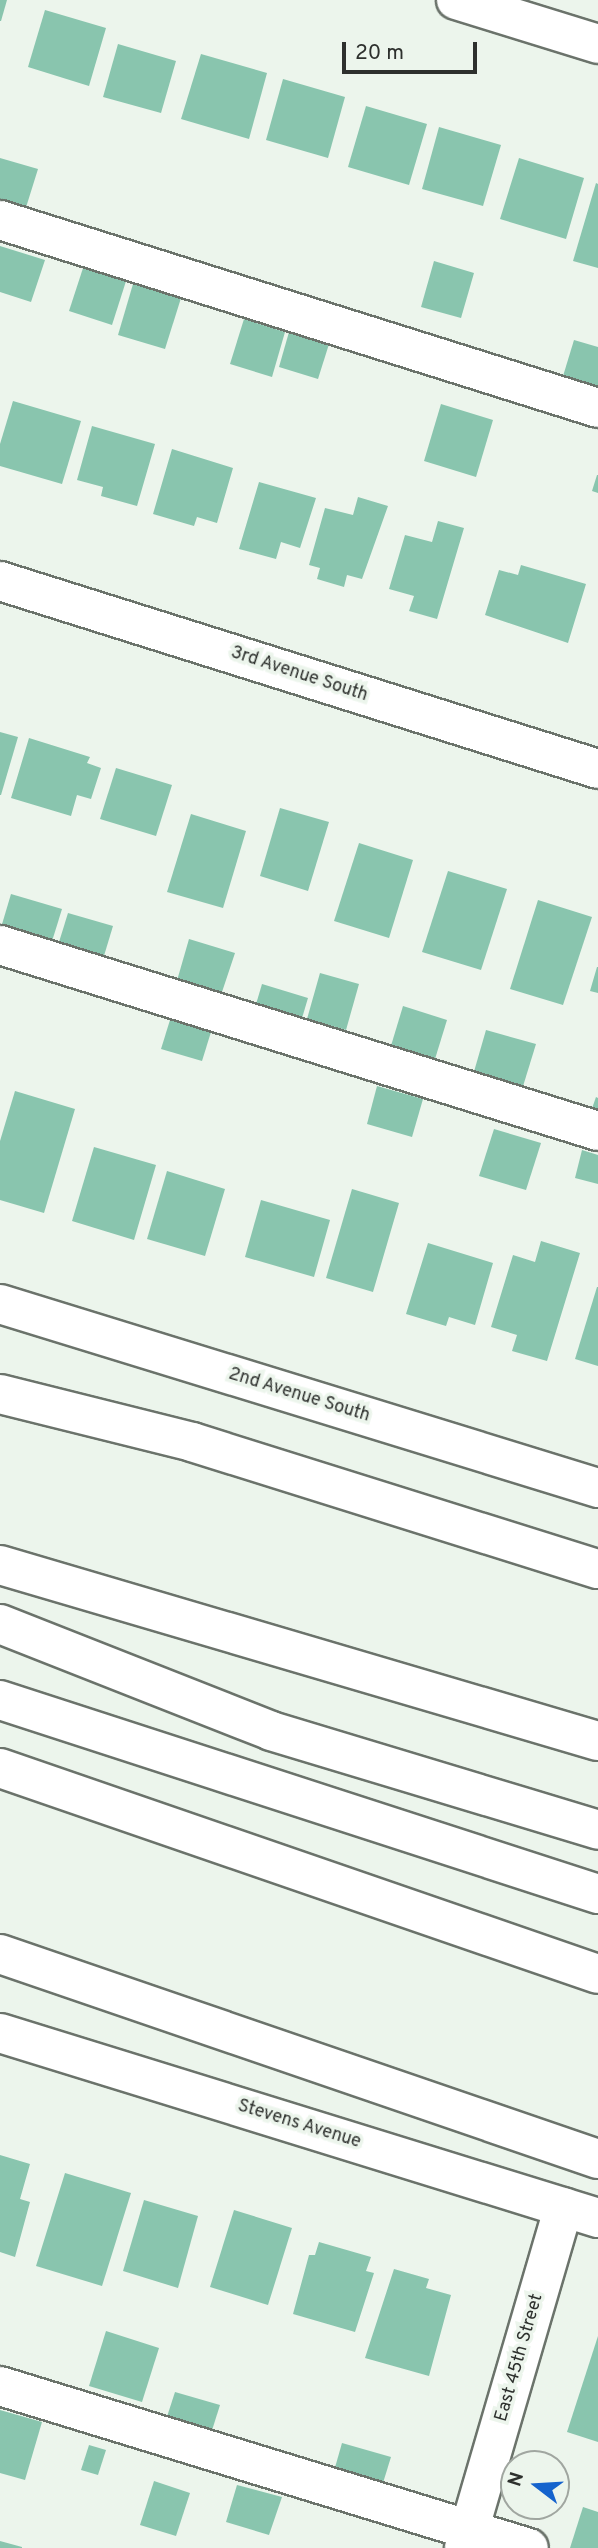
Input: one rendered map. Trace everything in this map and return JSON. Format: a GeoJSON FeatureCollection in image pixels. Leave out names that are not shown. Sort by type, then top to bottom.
{"type":"FeatureCollection","features":[{"type":"Feature","properties":{"kind":"main road"},"geometry":{"type":"LineString","coordinates":[[456,0],[598,44]]}},
{"type":"Feature","properties":{"kind":"main road"},"geometry":{"type":"LineString","coordinates":[[0,220],[598,408]]}},
{"type":"Feature","properties":{"kind":"main road","name":"3rd Avenue South"},"geometry":{"type":"LineString","coordinates":[[0,581],[598,769]]}},
{"type":"Feature","properties":{"kind":"main road"},"geometry":{"type":"LineString","coordinates":[[0,945],[598,1131]]}},
{"type":"Feature","properties":{"kind":"main road","name":"2nd Avenue South"},"geometry":{"type":"LineString","coordinates":[[0,1304],[598,1488]]}},
{"type":"Feature","properties":{"kind":"main road"},"geometry":{"type":"LineString","coordinates":[[0,1394],[191,1441],[598,1569]]}},
{"type":"Feature","properties":{"kind":"main road"},"geometry":{"type":"LineString","coordinates":[[0,1565],[598,1741]]}},
{"type":"Feature","properties":{"kind":"main road"},"geometry":{"type":"LineString","coordinates":[[0,1624],[271,1731],[598,1830]]}},
{"type":"Feature","properties":{"kind":"main road"},"geometry":{"type":"LineString","coordinates":[[0,1700],[598,1894]]}},
{"type":"Feature","properties":{"kind":"main road"},"geometry":{"type":"LineString","coordinates":[[0,1768],[598,1974]]}},
{"type":"Feature","properties":{"kind":"main road"},"geometry":{"type":"LineString","coordinates":[[0,1954],[598,2158]]}},
{"type":"Feature","properties":{"kind":"main road","name":"Stevens Avenue"},"geometry":{"type":"LineString","coordinates":[[0,2033],[581,2213]]}},
{"type":"Feature","properties":{"kind":"main road","name":"East 45th Street"},"geometry":{"type":"LineString","coordinates":[[467,2539],[581,2213]]}},
{"type":"Feature","properties":{"kind":"main road"},"geometry":{"type":"LineString","coordinates":[[0,2386],[467,2539],[529,2548]]}},
{"type":"Feature","properties":{"kind":"building"},"geometry":{"type":"Polygon","coordinates":[[[0,0],[7,0],[1,21],[0,21],[0,0]]]}},
{"type":"Feature","properties":{"kind":"building"},"geometry":{"type":"Polygon","coordinates":[[[45,10],[106,28],[89,86],[28,67],[45,10]]]}},
{"type":"Feature","properties":{"kind":"building"},"geometry":{"type":"Polygon","coordinates":[[[118,44],[176,61],[161,113],[103,97],[118,44]]]}},
{"type":"Feature","properties":{"kind":"building"},"geometry":{"type":"Polygon","coordinates":[[[201,54],[267,73],[249,139],[181,119],[201,54]]]}},
{"type":"Feature","properties":{"kind":"building"},"geometry":{"type":"Polygon","coordinates":[[[283,79],[345,97],[328,158],[266,140],[283,79]]]}},
{"type":"Feature","properties":{"kind":"building"},"geometry":{"type":"Polygon","coordinates":[[[366,106],[427,124],[409,185],[348,167],[366,106]]]}},
{"type":"Feature","properties":{"kind":"building"},"geometry":{"type":"Polygon","coordinates":[[[439,127],[501,145],[483,206],[422,189],[439,127]]]}},
{"type":"Feature","properties":{"kind":"building"},"geometry":{"type":"Polygon","coordinates":[[[0,158],[38,169],[23,217],[0,211],[0,158]]]}},
{"type":"Feature","properties":{"kind":"building"},"geometry":{"type":"Polygon","coordinates":[[[519,158],[584,178],[566,239],[500,219],[519,158]]]}},
{"type":"Feature","properties":{"kind":"building"},"geometry":{"type":"Polygon","coordinates":[[[596,183],[598,184],[598,268],[573,261],[596,183]]]}},
{"type":"Feature","properties":{"kind":"building"},"geometry":{"type":"Polygon","coordinates":[[[0,246],[45,260],[31,302],[0,292],[0,246]]]}},
{"type":"Feature","properties":{"kind":"building"},"geometry":{"type":"Polygon","coordinates":[[[434,261],[474,273],[461,318],[421,307],[434,261]]]}},
{"type":"Feature","properties":{"kind":"building"},"geometry":{"type":"Polygon","coordinates":[[[84,265],[127,278],[112,325],[69,311],[84,265]]]}},
{"type":"Feature","properties":{"kind":"building"},"geometry":{"type":"Polygon","coordinates":[[[133,284],[181,298],[165,349],[118,335],[133,284]]]}},
{"type":"Feature","properties":{"kind":"building"},"geometry":{"type":"Polygon","coordinates":[[[244,319],[285,332],[272,377],[230,364],[244,319]]]}},
{"type":"Feature","properties":{"kind":"building"},"geometry":{"type":"Polygon","coordinates":[[[289,332],[329,344],[318,379],[279,367],[289,332]]]}},
{"type":"Feature","properties":{"kind":"building"},"geometry":{"type":"Polygon","coordinates":[[[574,340],[598,347],[598,398],[560,386],[574,340]]]}},
{"type":"Feature","properties":{"kind":"building"},"geometry":{"type":"Polygon","coordinates":[[[13,401],[81,421],[62,484],[0,466],[0,444],[13,401]]]}},
{"type":"Feature","properties":{"kind":"building"},"geometry":{"type":"Polygon","coordinates":[[[441,404],[493,420],[476,477],[424,461],[441,404]]]}},
{"type":"Feature","properties":{"kind":"building"},"geometry":{"type":"Polygon","coordinates":[[[92,426],[155,444],[137,506],[101,496],[103,487],[77,480],[92,426]]]}},
{"type":"Feature","properties":{"kind":"building"},"geometry":{"type":"Polygon","coordinates":[[[172,449],[233,468],[217,523],[197,517],[194,526],[153,514],[172,449]]]}},
{"type":"Feature","properties":{"kind":"building"},"geometry":{"type":"Polygon","coordinates":[[[598,475],[598,493],[592,491],[598,475]]]}},
{"type":"Feature","properties":{"kind":"building"},"geometry":{"type":"Polygon","coordinates":[[[259,482],[316,498],[300,548],[281,542],[276,559],[239,549],[259,482]]]}},
{"type":"Feature","properties":{"kind":"building"},"geometry":{"type":"Polygon","coordinates":[[[358,497],[388,506],[362,579],[347,575],[344,587],[317,579],[320,568],[309,565],[325,508],[353,515],[358,497]]]}},
{"type":"Feature","properties":{"kind":"building"},"geometry":{"type":"Polygon","coordinates":[[[438,521],[464,528],[437,619],[409,611],[414,596],[389,589],[405,535],[432,542],[438,521]]]}},
{"type":"Feature","properties":{"kind":"building"},"geometry":{"type":"Polygon","coordinates":[[[521,565],[586,584],[568,643],[485,615],[499,570],[518,575],[521,565]]]}},
{"type":"Feature","properties":{"kind":"building"},"geometry":{"type":"Polygon","coordinates":[[[0,732],[18,737],[1,795],[0,795],[0,732]]]}},
{"type":"Feature","properties":{"kind":"building"},"geometry":{"type":"Polygon","coordinates":[[[29,738],[90,757],[87,763],[101,768],[91,799],[77,795],[71,816],[11,798],[29,738]]]}},
{"type":"Feature","properties":{"kind":"building"},"geometry":{"type":"Polygon","coordinates":[[[116,768],[172,785],[156,836],[100,819],[116,768]]]}},
{"type":"Feature","properties":{"kind":"building"},"geometry":{"type":"Polygon","coordinates":[[[280,808],[329,822],[308,891],[260,876],[280,808]]]}},
{"type":"Feature","properties":{"kind":"building"},"geometry":{"type":"Polygon","coordinates":[[[191,814],[246,831],[223,908],[167,892],[191,814]]]}},
{"type":"Feature","properties":{"kind":"building"},"geometry":{"type":"Polygon","coordinates":[[[359,843],[413,860],[389,938],[334,921],[359,843]]]}},
{"type":"Feature","properties":{"kind":"building"},"geometry":{"type":"Polygon","coordinates":[[[448,871],[507,889],[481,970],[422,952],[448,871]]]}},
{"type":"Feature","properties":{"kind":"building"},"geometry":{"type":"Polygon","coordinates":[[[11,894],[62,909],[49,951],[0,931],[11,894]]]}},
{"type":"Feature","properties":{"kind":"building"},"geometry":{"type":"Polygon","coordinates":[[[538,900],[592,917],[563,1005],[510,989],[538,900]]]}},
{"type":"Feature","properties":{"kind":"building"},"geometry":{"type":"Polygon","coordinates":[[[68,913],[113,926],[100,969],[55,955],[68,913]]]}},
{"type":"Feature","properties":{"kind":"building"},"geometry":{"type":"Polygon","coordinates":[[[189,939],[235,953],[218,1004],[174,991],[189,939]]]}},
{"type":"Feature","properties":{"kind":"building"},"geometry":{"type":"Polygon","coordinates":[[[598,967],[598,993],[590,991],[598,967]]]}},
{"type":"Feature","properties":{"kind":"building"},"geometry":{"type":"Polygon","coordinates":[[[320,973],[359,984],[346,1030],[307,1019],[320,973]]]}},
{"type":"Feature","properties":{"kind":"building"},"geometry":{"type":"Polygon","coordinates":[[[262,984],[308,998],[297,1035],[251,1021],[262,984]]]}},
{"type":"Feature","properties":{"kind":"building"},"geometry":{"type":"Polygon","coordinates":[[[403,1006],[447,1020],[431,1072],[387,1059],[403,1006]]]}},
{"type":"Feature","properties":{"kind":"building"},"geometry":{"type":"Polygon","coordinates":[[[170,1020],[211,1032],[202,1061],[161,1049],[170,1020]]]}},
{"type":"Feature","properties":{"kind":"building"},"geometry":{"type":"Polygon","coordinates":[[[486,1030],[536,1044],[520,1096],[471,1082],[486,1030]]]}},
{"type":"Feature","properties":{"kind":"building"},"geometry":{"type":"Polygon","coordinates":[[[377,1086],[423,1099],[412,1137],[367,1124],[377,1086]]]}},
{"type":"Feature","properties":{"kind":"building"},"geometry":{"type":"Polygon","coordinates":[[[15,1091],[75,1109],[44,1213],[0,1200],[0,1141],[15,1091]]]}},
{"type":"Feature","properties":{"kind":"building"},"geometry":{"type":"Polygon","coordinates":[[[596,1097],[598,1098],[598,1123],[588,1120],[596,1097]]]}},
{"type":"Feature","properties":{"kind":"building"},"geometry":{"type":"Polygon","coordinates":[[[494,1129],[541,1143],[526,1190],[479,1176],[494,1129]]]}},
{"type":"Feature","properties":{"kind":"building"},"geometry":{"type":"Polygon","coordinates":[[[94,1147],[156,1165],[134,1240],[72,1221],[94,1147]]]}},
{"type":"Feature","properties":{"kind":"building"},"geometry":{"type":"Polygon","coordinates":[[[582,1150],[598,1155],[598,1184],[575,1178],[582,1150]]]}},
{"type":"Feature","properties":{"kind":"building"},"geometry":{"type":"Polygon","coordinates":[[[167,1171],[225,1189],[205,1256],[147,1239],[167,1171]]]}},
{"type":"Feature","properties":{"kind":"building"},"geometry":{"type":"Polygon","coordinates":[[[352,1189],[399,1203],[373,1292],[326,1278],[352,1189]]]}},
{"type":"Feature","properties":{"kind":"building"},"geometry":{"type":"Polygon","coordinates":[[[261,1200],[330,1220],[314,1277],[245,1257],[261,1200]]]}},
{"type":"Feature","properties":{"kind":"building"},"geometry":{"type":"Polygon","coordinates":[[[541,1241],[580,1253],[547,1361],[512,1351],[517,1335],[491,1327],[513,1255],[535,1262],[541,1241]]]}},
{"type":"Feature","properties":{"kind":"building"},"geometry":{"type":"Polygon","coordinates":[[[428,1243],[493,1263],[475,1325],[449,1317],[446,1326],[406,1314],[428,1243]]]}},
{"type":"Feature","properties":{"kind":"building"},"geometry":{"type":"Polygon","coordinates":[[[598,1287],[598,1366],[575,1359],[598,1287]]]}},
{"type":"Feature","properties":{"kind":"building"},"geometry":{"type":"Polygon","coordinates":[[[0,2155],[30,2164],[20,2199],[30,2202],[15,2257],[0,2252],[0,2155]]]}},
{"type":"Feature","properties":{"kind":"building"},"geometry":{"type":"Polygon","coordinates":[[[65,2173],[131,2193],[102,2286],[36,2266],[65,2173]]]}},
{"type":"Feature","properties":{"kind":"building"},"geometry":{"type":"Polygon","coordinates":[[[144,2200],[198,2216],[178,2288],[123,2271],[144,2200]]]}},
{"type":"Feature","properties":{"kind":"building"},"geometry":{"type":"Polygon","coordinates":[[[234,2210],[292,2228],[268,2305],[210,2287],[234,2210]]]}},
{"type":"Feature","properties":{"kind":"building"},"geometry":{"type":"Polygon","coordinates":[[[319,2242],[371,2257],[366,2271],[374,2273],[355,2332],[293,2314],[309,2255],[315,2255],[319,2242]]]}},
{"type":"Feature","properties":{"kind":"building"},"geometry":{"type":"Polygon","coordinates":[[[394,2269],[429,2279],[426,2288],[451,2295],[429,2376],[365,2358],[394,2269]]]}},
{"type":"Feature","properties":{"kind":"building"},"geometry":{"type":"Polygon","coordinates":[[[106,2331],[159,2348],[142,2402],[89,2386],[106,2331]]]}},
{"type":"Feature","properties":{"kind":"building"},"geometry":{"type":"Polygon","coordinates":[[[598,2336],[598,2442],[567,2432],[598,2336]]]}},
{"type":"Feature","properties":{"kind":"building"},"geometry":{"type":"Polygon","coordinates":[[[175,2392],[220,2405],[208,2443],[163,2429],[175,2392]]]}},
{"type":"Feature","properties":{"kind":"building"},"geometry":{"type":"Polygon","coordinates":[[[0,2410],[42,2422],[25,2480],[0,2473],[0,2410]]]}},
{"type":"Feature","properties":{"kind":"building"},"geometry":{"type":"Polygon","coordinates":[[[342,2443],[391,2457],[378,2499],[330,2485],[342,2443]]]}},
{"type":"Feature","properties":{"kind":"building"},"geometry":{"type":"Polygon","coordinates":[[[89,2445],[106,2450],[98,2475],[81,2470],[89,2445]]]}},
{"type":"Feature","properties":{"kind":"building"},"geometry":{"type":"Polygon","coordinates":[[[154,2481],[190,2493],[176,2536],[140,2525],[154,2481]]]}},
{"type":"Feature","properties":{"kind":"building"},"geometry":{"type":"Polygon","coordinates":[[[237,2485],[282,2497],[269,2535],[226,2522],[237,2485]]]}},
{"type":"Feature","properties":{"kind":"building"},"geometry":{"type":"Polygon","coordinates":[[[583,2507],[598,2512],[598,2548],[570,2548],[583,2507]]]}},
{"type":"Feature","properties":{"kind":"building"},"geometry":{"type":"Polygon","coordinates":[[[0,2541],[22,2547],[22,2548],[0,2548],[0,2541]]]}}]}
